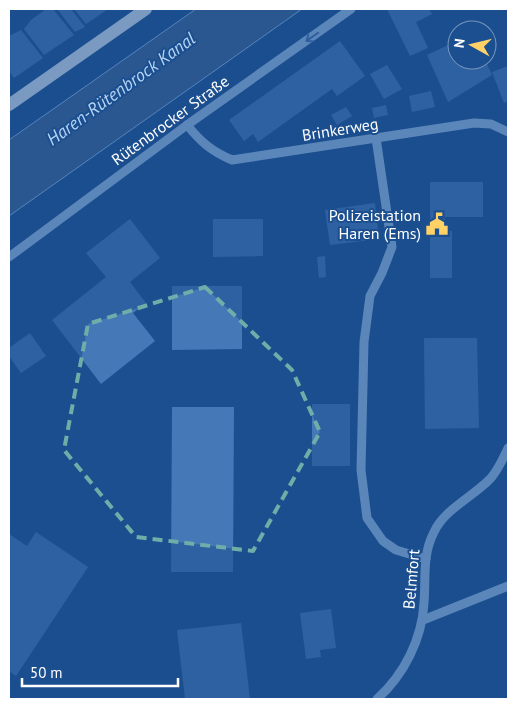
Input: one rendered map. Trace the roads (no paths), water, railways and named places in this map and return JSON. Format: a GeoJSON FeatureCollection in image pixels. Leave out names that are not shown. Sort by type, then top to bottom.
{"type":"FeatureCollection","features":[{"type":"Feature","properties":{"kind":"main road"},"geometry":{"type":"LineString","coordinates":[[9,105],[146,9]]}},
{"type":"Feature","properties":{"kind":"street","name":"Rütenbrocker Straße"},"geometry":{"type":"LineString","coordinates":[[9,257],[187,125],[351,9]]}},
{"type":"Feature","properties":{"kind":"street","name":"Brinkerweg"},"geometry":{"type":"LineString","coordinates":[[187,125],[201,142],[218,154],[232,160],[474,123],[491,124],[508,132]]}},
{"type":"Feature","properties":{"kind":"street"},"geometry":{"type":"LineString","coordinates":[[376,138],[392,247],[370,296],[364,342],[361,470],[367,518],[383,541],[396,550],[426,559]]}},
{"type":"Feature","properties":{"kind":"street","name":"Belmfort"},"geometry":{"type":"LineString","coordinates":[[377,699],[390,688],[415,645],[423,620],[426,559],[434,530],[447,515],[490,479],[508,448]]}},
{"type":"Feature","properties":{"kind":"street"},"geometry":{"type":"LineString","coordinates":[[423,620],[508,586]]}},
{"type":"Feature","properties":{"kind":"water","name":"Haren-Rütenbrock Kanal"},"geometry":{"type":"Polygon","coordinates":[[[196,9],[302,9],[9,216],[9,140],[196,9]]]}},
{"type":"Feature","properties":{"kind":"place","name":"Polizeistation Haren (Ems)"},"geometry":{"type":"Point","coordinates":[437,224]}}]}
